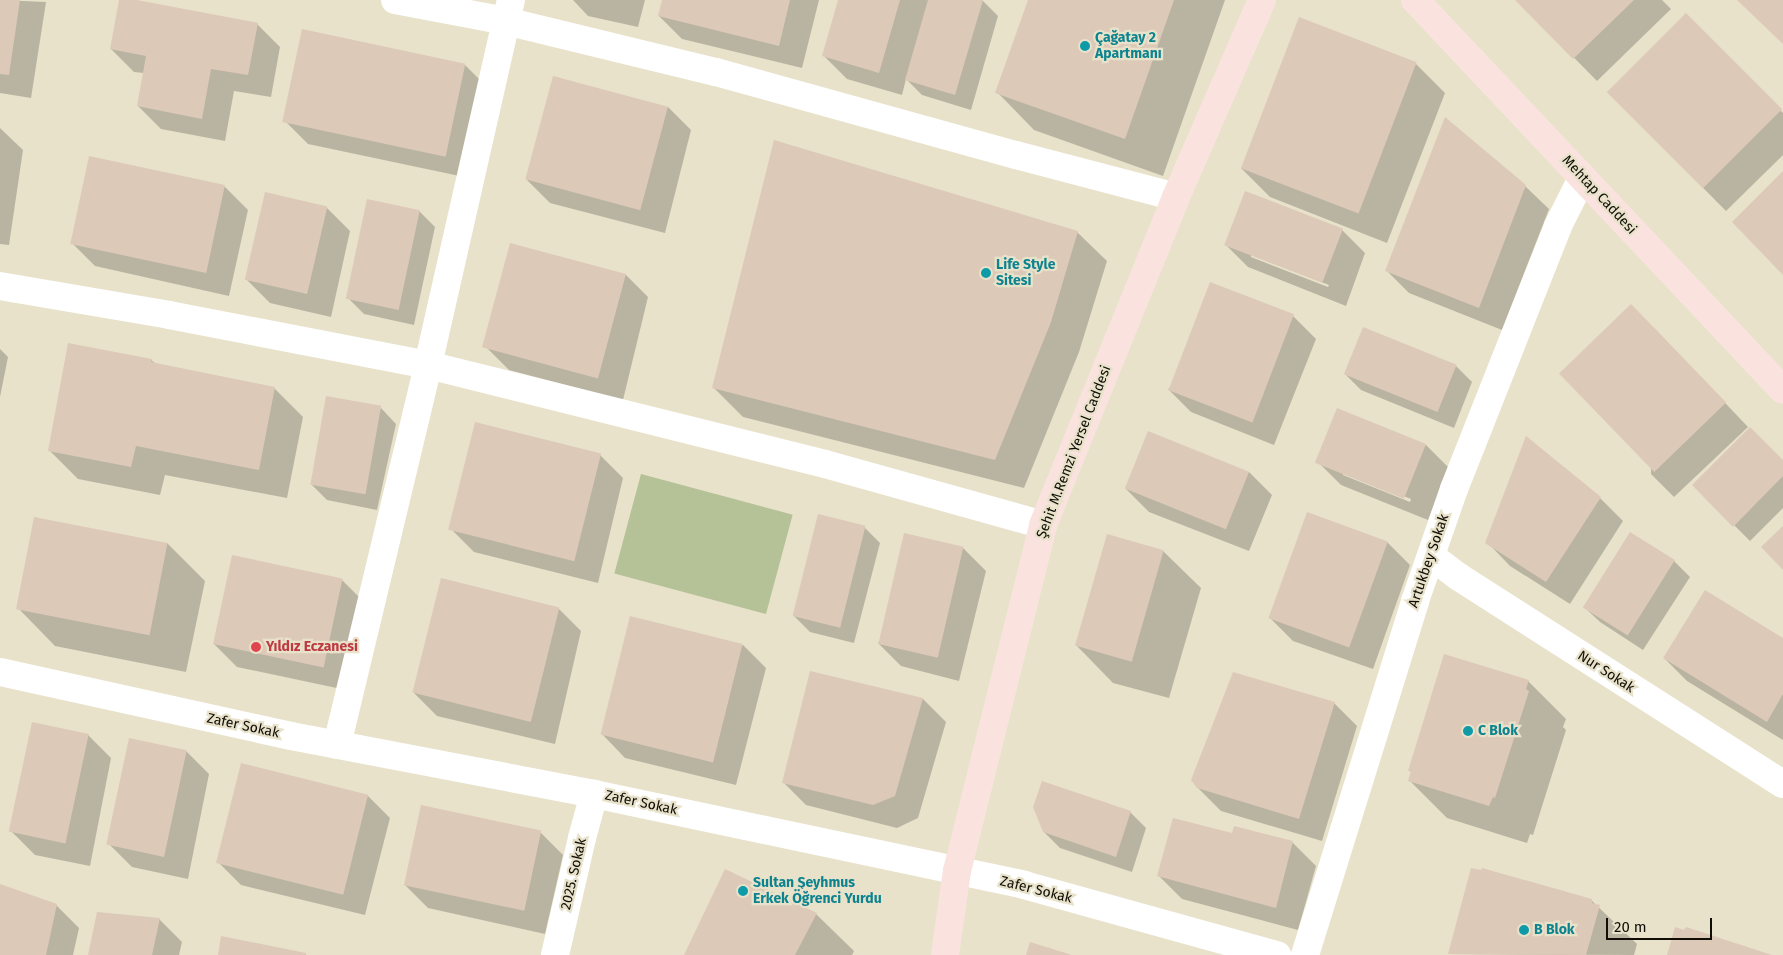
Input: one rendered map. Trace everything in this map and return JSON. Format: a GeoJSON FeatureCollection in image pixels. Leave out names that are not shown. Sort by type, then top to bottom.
{"type":"FeatureCollection","features":[{"type":"Feature","properties":{"kind":"street"},"geometry":{"type":"LineString","coordinates":[[395,0],[508,10],[716,72],[1176,197]]}},
{"type":"Feature","properties":{"kind":"street","name":"Şehit M.Remzi Yersel Caddesi"},"geometry":{"type":"LineString","coordinates":[[945,955],[957,871],[1043,525],[1176,197],[1262,0]]}},
{"type":"Feature","properties":{"kind":"street","name":"Mehtap Caddesi"},"geometry":{"type":"LineString","coordinates":[[1415,0],[1783,390]]}},
{"type":"Feature","properties":{"kind":"street"},"geometry":{"type":"LineString","coordinates":[[337,745],[428,365],[508,10]]}},
{"type":"Feature","properties":{"kind":"street","name":"Artukbey Sokak"},"geometry":{"type":"LineString","coordinates":[[1305,955],[1415,601],[1454,489],[1551,244],[1582,178]]}},
{"type":"Feature","properties":{"kind":"street"},"geometry":{"type":"LineString","coordinates":[[0,286],[169,315],[428,365],[825,464],[1043,525]]}},
{"type":"Feature","properties":{"kind":"street","name":"Nur Sokak"},"geometry":{"type":"LineString","coordinates":[[1431,556],[1475,587],[1783,784]]}},
{"type":"Feature","properties":{"kind":"street","name":"Zafer Sokak"},"geometry":{"type":"LineString","coordinates":[[0,672],[337,745],[594,794],[1024,885],[1277,955]]}},
{"type":"Feature","properties":{"kind":"street","name":"2025. Sokak"},"geometry":{"type":"LineString","coordinates":[[555,955],[594,794]]}},
{"type":"Feature","properties":{"kind":"green space"},"geometry":{"type":"Polygon","coordinates":[[[641,474],[793,515],[766,614],[614,573],[641,474]]]}},
{"type":"Feature","properties":{"kind":"building"},"geometry":{"type":"Polygon","coordinates":[[[0,0],[20,0],[9,75],[0,74],[0,0]]]}},
{"type":"Feature","properties":{"kind":"building"},"geometry":{"type":"Polygon","coordinates":[[[119,0],[137,0],[258,23],[248,75],[211,69],[202,119],[137,106],[146,56],[110,49],[119,0]]]}},
{"type":"Feature","properties":{"kind":"building"},"geometry":{"type":"Polygon","coordinates":[[[662,0],[790,0],[779,46],[658,16],[662,0]]]}},
{"type":"Feature","properties":{"kind":"building"},"geometry":{"type":"Polygon","coordinates":[[[838,0],[900,0],[879,73],[822,56],[838,0]]]}},
{"type":"Feature","properties":{"kind":"building"},"geometry":{"type":"Polygon","coordinates":[[[928,0],[983,0],[955,95],[905,80],[928,0]]]}},
{"type":"Feature","properties":{"kind":"building","name":"Çağatay 2 Apartmanı"},"geometry":{"type":"Polygon","coordinates":[[[1028,0],[1174,0],[1125,139],[995,93],[1028,0]]]}},
{"type":"Feature","properties":{"kind":"building"},"geometry":{"type":"Polygon","coordinates":[[[1515,0],[1634,0],[1573,59],[1515,0]]]}},
{"type":"Feature","properties":{"kind":"building"},"geometry":{"type":"Polygon","coordinates":[[[1737,0],[1783,0],[1783,44],[1737,0]]]}},
{"type":"Feature","properties":{"kind":"building"},"geometry":{"type":"Polygon","coordinates":[[[1686,13],[1782,109],[1703,188],[1607,92],[1686,13]]]}},
{"type":"Feature","properties":{"kind":"building"},"geometry":{"type":"Polygon","coordinates":[[[1299,17],[1417,62],[1359,213],[1241,168],[1299,17]]]}},
{"type":"Feature","properties":{"kind":"building"},"geometry":{"type":"Polygon","coordinates":[[[302,29],[465,64],[446,157],[282,122],[302,29]]]}},
{"type":"Feature","properties":{"kind":"building"},"geometry":{"type":"Polygon","coordinates":[[[553,76],[668,107],[640,210],[525,179],[553,76]]]}},
{"type":"Feature","properties":{"kind":"building"},"geometry":{"type":"Polygon","coordinates":[[[1445,117],[1526,185],[1479,308],[1385,271],[1445,117]]]}},
{"type":"Feature","properties":{"kind":"building"},"geometry":{"type":"Polygon","coordinates":[[[774,140],[1078,231],[1051,322],[995,460],[712,388],[774,140]]]}},
{"type":"Feature","properties":{"kind":"building"},"geometry":{"type":"Polygon","coordinates":[[[89,156],[225,185],[206,273],[70,244],[89,156]]]}},
{"type":"Feature","properties":{"kind":"building"},"geometry":{"type":"Polygon","coordinates":[[[1783,171],[1783,275],[1732,222],[1783,171]]]}},
{"type":"Feature","properties":{"kind":"building"},"geometry":{"type":"Polygon","coordinates":[[[1245,191],[1343,229],[1322,283],[1224,245],[1245,191]]]}},
{"type":"Feature","properties":{"kind":"building"},"geometry":{"type":"Polygon","coordinates":[[[265,192],[327,206],[307,294],[245,280],[265,192]]]}},
{"type":"Feature","properties":{"kind":"building"},"geometry":{"type":"Polygon","coordinates":[[[367,199],[420,210],[399,310],[346,299],[367,199]]]}},
{"type":"Feature","properties":{"kind":"building"},"geometry":{"type":"Polygon","coordinates":[[[510,243],[626,274],[598,378],[482,347],[510,243]]]}},
{"type":"Feature","properties":{"kind":"building"},"geometry":{"type":"Polygon","coordinates":[[[1210,282],[1294,314],[1252,423],[1168,390],[1210,282]]]}},
{"type":"Feature","properties":{"kind":"building"},"geometry":{"type":"Polygon","coordinates":[[[1631,304],[1726,403],[1654,472],[1559,373],[1631,304]]]}},
{"type":"Feature","properties":{"kind":"building"},"geometry":{"type":"Polygon","coordinates":[[[1363,327],[1457,365],[1438,412],[1344,374],[1363,327]]]}},
{"type":"Feature","properties":{"kind":"building"},"geometry":{"type":"Polygon","coordinates":[[[68,343],[152,359],[151,362],[275,387],[259,470],[136,446],[131,467],[48,451],[68,343]]]}},
{"type":"Feature","properties":{"kind":"building"},"geometry":{"type":"Polygon","coordinates":[[[326,396],[381,406],[366,494],[310,485],[326,396]]]}},
{"type":"Feature","properties":{"kind":"building"},"geometry":{"type":"Polygon","coordinates":[[[1337,408],[1426,444],[1404,499],[1315,463],[1337,408]]]}},
{"type":"Feature","properties":{"kind":"building"},"geometry":{"type":"Polygon","coordinates":[[[475,422],[601,453],[574,561],[448,530],[475,422]]]}},
{"type":"Feature","properties":{"kind":"building"},"geometry":{"type":"Polygon","coordinates":[[[1750,427],[1783,460],[1783,476],[1733,527],[1692,485],[1750,427]]]}},
{"type":"Feature","properties":{"kind":"building"},"geometry":{"type":"Polygon","coordinates":[[[1148,431],[1249,472],[1226,529],[1125,488],[1148,431]]]}},
{"type":"Feature","properties":{"kind":"building"},"geometry":{"type":"Polygon","coordinates":[[[1526,436],[1601,497],[1546,582],[1485,543],[1526,436]]]}},
{"type":"Feature","properties":{"kind":"building"},"geometry":{"type":"Polygon","coordinates":[[[1307,512],[1388,541],[1349,648],[1268,618],[1307,512]]]}},
{"type":"Feature","properties":{"kind":"building"},"geometry":{"type":"Polygon","coordinates":[[[818,514],[866,526],[840,628],[793,616],[818,514]]]}},
{"type":"Feature","properties":{"kind":"building"},"geometry":{"type":"Polygon","coordinates":[[[34,517],[168,543],[150,635],[16,609],[34,517]]]}},
{"type":"Feature","properties":{"kind":"building"},"geometry":{"type":"Polygon","coordinates":[[[1783,526],[1783,570],[1761,547],[1783,526]]]}},
{"type":"Feature","properties":{"kind":"building"},"geometry":{"type":"Polygon","coordinates":[[[1630,532],[1675,560],[1628,636],[1583,607],[1630,532]]]}},
{"type":"Feature","properties":{"kind":"building"},"geometry":{"type":"Polygon","coordinates":[[[904,533],[963,547],[938,658],[878,644],[904,533]]]}},
{"type":"Feature","properties":{"kind":"building"},"geometry":{"type":"Polygon","coordinates":[[[1107,534],[1164,550],[1132,662],[1075,646],[1107,534]]]}},
{"type":"Feature","properties":{"kind":"building"},"geometry":{"type":"Polygon","coordinates":[[[232,555],[343,578],[324,668],[213,644],[232,555]]]}},
{"type":"Feature","properties":{"kind":"building"},"geometry":{"type":"Polygon","coordinates":[[[441,578],[559,608],[531,722],[412,692],[441,578]]]}},
{"type":"Feature","properties":{"kind":"building"},"geometry":{"type":"Polygon","coordinates":[[[1705,590],[1783,638],[1783,694],[1767,722],[1663,658],[1705,590]]]}},
{"type":"Feature","properties":{"kind":"building"},"geometry":{"type":"Polygon","coordinates":[[[630,616],[743,644],[713,762],[600,734],[630,616]]]}},
{"type":"Feature","properties":{"kind":"building","name":"C Blok"},"geometry":{"type":"Polygon","coordinates":[[[1444,654],[1529,680],[1526,689],[1529,691],[1495,798],[1493,797],[1489,806],[1408,781],[1411,771],[1408,771],[1444,654]]]}},
{"type":"Feature","properties":{"kind":"building"},"geometry":{"type":"Polygon","coordinates":[[[810,671],[923,698],[895,796],[873,805],[782,783],[810,671]]]}},
{"type":"Feature","properties":{"kind":"building"},"geometry":{"type":"Polygon","coordinates":[[[1233,672],[1335,702],[1299,819],[1197,788],[1191,780],[1233,672]]]}},
{"type":"Feature","properties":{"kind":"building"},"geometry":{"type":"Polygon","coordinates":[[[32,722],[89,734],[65,844],[9,832],[32,722]]]}},
{"type":"Feature","properties":{"kind":"building"},"geometry":{"type":"Polygon","coordinates":[[[129,738],[187,750],[164,857],[106,845],[129,738]]]}},
{"type":"Feature","properties":{"kind":"building"},"geometry":{"type":"Polygon","coordinates":[[[241,763],[368,795],[343,895],[216,863],[241,763]]]}},
{"type":"Feature","properties":{"kind":"building"},"geometry":{"type":"Polygon","coordinates":[[[1042,781],[1131,811],[1116,857],[1043,832],[1033,807],[1042,781]]]}},
{"type":"Feature","properties":{"kind":"building"},"geometry":{"type":"Polygon","coordinates":[[[421,805],[541,831],[524,911],[404,885],[421,805]]]}},
{"type":"Feature","properties":{"kind":"building"},"geometry":{"type":"Polygon","coordinates":[[[1173,818],[1232,833],[1234,826],[1293,841],[1276,908],[1157,876],[1173,818]]]}},
{"type":"Feature","properties":{"kind":"building","name":"B Blok"},"geometry":{"type":"Polygon","coordinates":[[[1471,868],[1481,870],[1482,868],[1592,899],[1592,903],[1600,905],[1586,955],[1448,954],[1471,868]]]}},
{"type":"Feature","properties":{"kind":"building","name":"Sultan Şeyhmus Erkek Öğrenci Yurdu"},"geometry":{"type":"Polygon","coordinates":[[[725,869],[817,913],[795,955],[684,955],[725,869]]]}},
{"type":"Feature","properties":{"kind":"building"},"geometry":{"type":"Polygon","coordinates":[[[0,884],[57,904],[46,955],[0,955],[0,884]]]}},
{"type":"Feature","properties":{"kind":"building"},"geometry":{"type":"Polygon","coordinates":[[[97,912],[160,918],[152,955],[88,955],[97,912]]]}},
{"type":"Feature","properties":{"kind":"building"},"geometry":{"type":"Polygon","coordinates":[[[1675,927],[1684,930],[1686,927],[1772,955],[1667,955],[1675,927]]]}},
{"type":"Feature","properties":{"kind":"building"},"geometry":{"type":"Polygon","coordinates":[[[221,936],[306,953],[306,955],[218,955],[221,936]]]}},
{"type":"Feature","properties":{"kind":"building"},"geometry":{"type":"Polygon","coordinates":[[[1030,942],[1072,955],[1026,955],[1030,942]]]}},
{"type":"Feature","properties":{"kind":"place","name":"Çağatay 2 Apartmanı"},"geometry":{"type":"Point","coordinates":[1085,46]}},
{"type":"Feature","properties":{"kind":"place","name":"Life Style Sitesi"},"geometry":{"type":"Point","coordinates":[986,273]}},
{"type":"Feature","properties":{"kind":"place","name":"Yıldız Eczanesi"},"geometry":{"type":"Point","coordinates":[256,647]}},
{"type":"Feature","properties":{"kind":"place","name":"C Blok"},"geometry":{"type":"Point","coordinates":[1468,731]}},
{"type":"Feature","properties":{"kind":"place","name":"Sultan Şeyhmus Erkek Öğrenci Yurdu"},"geometry":{"type":"Point","coordinates":[743,891]}},
{"type":"Feature","properties":{"kind":"place","name":"B Blok"},"geometry":{"type":"Point","coordinates":[1524,930]}}]}
